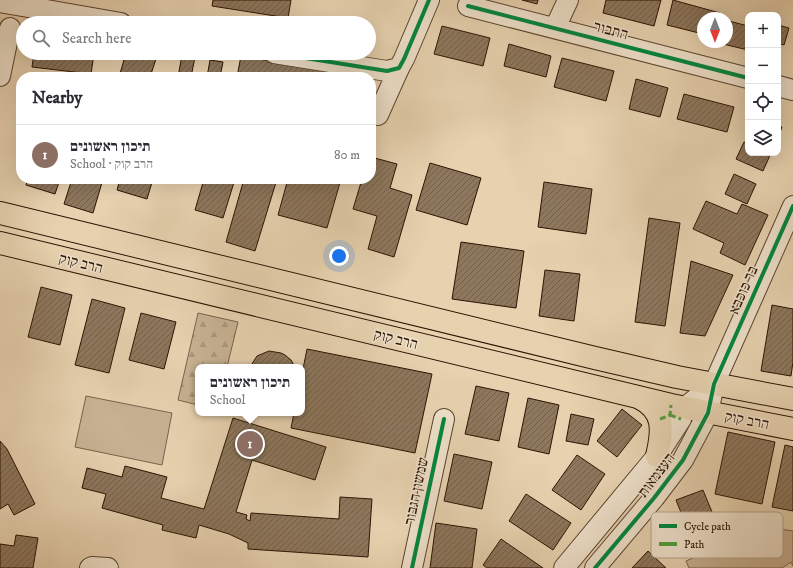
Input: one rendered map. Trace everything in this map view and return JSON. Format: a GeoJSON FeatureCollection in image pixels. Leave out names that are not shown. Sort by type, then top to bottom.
{"type":"FeatureCollection","features":[{"type":"Feature","properties":{"kind":"main road","name":"הרב קוק"},"geometry":{"type":"LineString","coordinates":[[0,213],[587,356],[677,377],[793,399]]}},
{"type":"Feature","properties":{"kind":"main road","name":"הרב קוק"},"geometry":{"type":"LineString","coordinates":[[0,243],[640,398],[793,429]]}},
{"type":"Feature","properties":{"kind":"main road"},"geometry":{"type":"LineString","coordinates":[[640,398],[648,402],[654,408],[660,419],[661,434],[657,456]]}},
{"type":"Feature","properties":{"kind":"street"},"geometry":{"type":"LineString","coordinates":[[378,115],[429,0]]}},
{"type":"Feature","properties":{"kind":"street"},"geometry":{"type":"LineString","coordinates":[[555,28],[568,0]]}},
{"type":"Feature","properties":{"kind":"street"},"geometry":{"type":"LineString","coordinates":[[0,1],[82,16]]}},
{"type":"Feature","properties":{"kind":"street","name":"התבור"},"geometry":{"type":"LineString","coordinates":[[468,6],[745,77]]}},
{"type":"Feature","properties":{"kind":"street"},"geometry":{"type":"LineString","coordinates":[[0,76],[10,28]]}},
{"type":"Feature","properties":{"kind":"street"},"geometry":{"type":"LineString","coordinates":[[318,60],[387,71],[399,68]]}},
{"type":"Feature","properties":{"kind":"street"},"geometry":{"type":"LineString","coordinates":[[781,87],[793,90]]}},
{"type":"Feature","properties":{"kind":"street","name":"בר כוכבא"},"geometry":{"type":"LineString","coordinates":[[714,384],[793,206]]}},
{"type":"Feature","properties":{"kind":"street","name":"העצמאות"},"geometry":{"type":"LineString","coordinates":[[564,568],[657,456],[681,419],[684,408],[714,384]]}},
{"type":"Feature","properties":{"kind":"street","name":"העצמאות"},"geometry":{"type":"LineString","coordinates":[[596,568],[654,498],[683,460],[708,413],[714,384]]}},
{"type":"Feature","properties":{"kind":"street","name":"שמשון הגבור"},"geometry":{"type":"LineString","coordinates":[[412,568],[444,420]]}},
{"type":"Feature","properties":{"kind":"green space"},"geometry":{"type":"Polygon","coordinates":[[[198,313],[238,322],[228,364],[195,364],[195,404],[178,400],[198,313]]]}},
{"type":"Feature","properties":{"kind":"green space"},"geometry":{"type":"Polygon","coordinates":[[[86,396],[172,413],[162,465],[75,447],[86,396]]]}},
{"type":"Feature","properties":{"kind":"green space"},"geometry":{"type":"Polygon","coordinates":[[[783,530],[793,531],[793,566],[791,562],[782,568],[689,568],[686,561],[693,558],[783,558],[783,530]]]}},
{"type":"Feature","properties":{"kind":"building"},"geometry":{"type":"Polygon","coordinates":[[[213,0],[291,0],[288,16],[275,16],[212,6],[213,0]]]}},
{"type":"Feature","properties":{"kind":"building"},"geometry":{"type":"Polygon","coordinates":[[[522,0],[538,0],[537,4],[522,0]]]}},
{"type":"Feature","properties":{"kind":"building"},"geometry":{"type":"Polygon","coordinates":[[[606,0],[661,0],[654,26],[603,13],[606,0]]]}},
{"type":"Feature","properties":{"kind":"building"},"geometry":{"type":"Polygon","coordinates":[[[673,0],[716,12],[697,12],[697,32],[667,25],[673,0]]]}},
{"type":"Feature","properties":{"kind":"building"},"geometry":{"type":"Polygon","coordinates":[[[733,22],[745,25],[745,49],[733,46],[733,22]]]}},
{"type":"Feature","properties":{"kind":"building"},"geometry":{"type":"Polygon","coordinates":[[[442,26],[490,38],[483,66],[434,54],[442,26]]]}},
{"type":"Feature","properties":{"kind":"building"},"geometry":{"type":"Polygon","coordinates":[[[781,26],[789,28],[784,45],[781,44],[781,26]]]}},
{"type":"Feature","properties":{"kind":"building"},"geometry":{"type":"Polygon","coordinates":[[[509,44],[551,56],[546,77],[504,66],[509,44]]]}},
{"type":"Feature","properties":{"kind":"building"},"geometry":{"type":"Polygon","coordinates":[[[562,58],[614,71],[606,101],[554,87],[562,58]]]}},
{"type":"Feature","properties":{"kind":"building"},"geometry":{"type":"Polygon","coordinates":[[[33,60],[93,60],[91,72],[74,72],[32,67],[33,60]]]}},
{"type":"Feature","properties":{"kind":"building"},"geometry":{"type":"Polygon","coordinates":[[[124,60],[156,60],[152,72],[120,72],[124,60]]]}},
{"type":"Feature","properties":{"kind":"building"},"geometry":{"type":"Polygon","coordinates":[[[181,60],[194,60],[192,72],[179,72],[181,60]]]}},
{"type":"Feature","properties":{"kind":"building"},"geometry":{"type":"Polygon","coordinates":[[[210,60],[223,62],[221,72],[208,72],[210,60]]]}},
{"type":"Feature","properties":{"kind":"building"},"geometry":{"type":"Polygon","coordinates":[[[240,60],[264,60],[334,72],[238,72],[240,60]]]}},
{"type":"Feature","properties":{"kind":"building"},"geometry":{"type":"Polygon","coordinates":[[[636,79],[668,88],[660,117],[629,109],[636,79]]]}},
{"type":"Feature","properties":{"kind":"building"},"geometry":{"type":"Polygon","coordinates":[[[684,94],[734,107],[727,132],[677,119],[684,94]]]}},
{"type":"Feature","properties":{"kind":"building"},"geometry":{"type":"Polygon","coordinates":[[[744,142],[745,156],[770,156],[763,171],[736,159],[744,142]]]}},
{"type":"Feature","properties":{"kind":"building"},"geometry":{"type":"Polygon","coordinates":[[[376,158],[397,164],[390,188],[412,195],[394,257],[368,249],[377,216],[353,209],[360,184],[376,184],[376,158]]]}},
{"type":"Feature","properties":{"kind":"building"},"geometry":{"type":"Polygon","coordinates":[[[430,163],[481,178],[467,225],[416,210],[430,163]]]}},
{"type":"Feature","properties":{"kind":"building"},"geometry":{"type":"Polygon","coordinates":[[[734,174],[756,184],[747,204],[725,194],[734,174]]]}},
{"type":"Feature","properties":{"kind":"building"},"geometry":{"type":"Polygon","coordinates":[[[544,182],[592,189],[586,234],[538,227],[544,182]]]}},
{"type":"Feature","properties":{"kind":"building"},"geometry":{"type":"Polygon","coordinates":[[[26,184],[58,184],[55,194],[26,184]]]}},
{"type":"Feature","properties":{"kind":"building"},"geometry":{"type":"Polygon","coordinates":[[[70,184],[102,184],[93,213],[64,204],[70,184]]]}},
{"type":"Feature","properties":{"kind":"building"},"geometry":{"type":"Polygon","coordinates":[[[119,184],[152,184],[147,199],[117,190],[119,184]]]}},
{"type":"Feature","properties":{"kind":"building"},"geometry":{"type":"Polygon","coordinates":[[[203,184],[233,184],[223,218],[195,210],[203,184]]]}},
{"type":"Feature","properties":{"kind":"building"},"geometry":{"type":"Polygon","coordinates":[[[243,184],[275,184],[255,251],[226,242],[243,184]]]}},
{"type":"Feature","properties":{"kind":"building"},"geometry":{"type":"Polygon","coordinates":[[[287,184],[340,184],[327,228],[278,215],[287,184]]]}},
{"type":"Feature","properties":{"kind":"building"},"geometry":{"type":"Polygon","coordinates":[[[706,201],[737,214],[742,204],[768,215],[745,265],[720,253],[724,243],[693,229],[706,201]]]}},
{"type":"Feature","properties":{"kind":"building"},"geometry":{"type":"Polygon","coordinates":[[[649,218],[680,223],[665,326],[635,322],[649,218]]]}},
{"type":"Feature","properties":{"kind":"building"},"geometry":{"type":"Polygon","coordinates":[[[461,242],[524,251],[516,308],[452,299],[461,242]]]}},
{"type":"Feature","properties":{"kind":"building"},"geometry":{"type":"Polygon","coordinates":[[[691,261],[733,275],[705,336],[680,333],[691,261]]]}},
{"type":"Feature","properties":{"kind":"building"},"geometry":{"type":"Polygon","coordinates":[[[545,270],[580,274],[574,321],[539,316],[545,270]]]}},
{"type":"Feature","properties":{"kind":"building"},"geometry":{"type":"Polygon","coordinates":[[[41,287],[72,295],[60,345],[28,337],[41,287]]]}},
{"type":"Feature","properties":{"kind":"building"},"geometry":{"type":"Polygon","coordinates":[[[92,299],[125,308],[109,373],[75,365],[92,299]]]}},
{"type":"Feature","properties":{"kind":"building"},"geometry":{"type":"Polygon","coordinates":[[[772,305],[793,309],[793,362],[791,376],[761,371],[772,305]]]}},
{"type":"Feature","properties":{"kind":"building"},"geometry":{"type":"Polygon","coordinates":[[[141,313],[176,322],[164,369],[129,360],[141,313]]]}},
{"type":"Feature","properties":{"kind":"building"},"geometry":{"type":"Polygon","coordinates":[[[307,349],[432,374],[415,453],[291,428],[293,416],[305,416],[304,364],[307,349]]]}},
{"type":"Feature","properties":{"kind":"building"},"geometry":{"type":"Polygon","coordinates":[[[269,351],[281,353],[291,360],[293,364],[252,364],[257,356],[269,351]]]}},
{"type":"Feature","properties":{"kind":"building"},"geometry":{"type":"Polygon","coordinates":[[[476,386],[509,393],[499,441],[465,434],[476,386]]]}},
{"type":"Feature","properties":{"kind":"building"},"geometry":{"type":"Polygon","coordinates":[[[528,398],[559,405],[549,454],[518,447],[528,398]]]}},
{"type":"Feature","properties":{"kind":"building"},"geometry":{"type":"Polygon","coordinates":[[[622,409],[642,425],[617,457],[597,441],[622,409]]]}},
{"type":"Feature","properties":{"kind":"building"},"geometry":{"type":"Polygon","coordinates":[[[571,414],[594,419],[588,445],[566,441],[571,414]]]}},
{"type":"Feature","properties":{"kind":"building"},"geometry":{"type":"Polygon","coordinates":[[[233,418],[326,447],[315,480],[252,460],[236,512],[247,515],[246,519],[250,521],[251,513],[339,519],[340,497],[372,499],[368,557],[248,549],[248,543],[229,534],[199,525],[196,538],[162,530],[163,525],[102,508],[106,494],[82,488],[87,468],[122,477],[125,466],[167,477],[161,498],[204,509],[233,418]]]}},
{"type":"Feature","properties":{"kind":"building"},"geometry":{"type":"Polygon","coordinates":[[[728,432],[775,442],[762,504],[715,494],[728,432]]]}},
{"type":"Feature","properties":{"kind":"building"},"geometry":{"type":"Polygon","coordinates":[[[0,441],[7,449],[35,504],[14,515],[8,504],[0,509],[0,441]]]}},
{"type":"Feature","properties":{"kind":"building"},"geometry":{"type":"Polygon","coordinates":[[[785,445],[793,447],[793,511],[772,507],[785,445]]]}},
{"type":"Feature","properties":{"kind":"building"},"geometry":{"type":"Polygon","coordinates":[[[454,454],[492,462],[482,509],[444,501],[454,454]]]}},
{"type":"Feature","properties":{"kind":"building"},"geometry":{"type":"Polygon","coordinates":[[[577,455],[605,474],[581,510],[552,490],[577,455]]]}},
{"type":"Feature","properties":{"kind":"building"},"geometry":{"type":"Polygon","coordinates":[[[703,490],[712,512],[681,512],[676,500],[703,490]]]}},
{"type":"Feature","properties":{"kind":"building"},"geometry":{"type":"Polygon","coordinates":[[[526,494],[571,523],[553,550],[509,521],[526,494]]]}},
{"type":"Feature","properties":{"kind":"building"},"geometry":{"type":"Polygon","coordinates":[[[436,523],[477,529],[472,568],[430,568],[436,523]]]}},
{"type":"Feature","properties":{"kind":"building"},"geometry":{"type":"Polygon","coordinates":[[[16,535],[38,538],[33,568],[0,568],[0,544],[14,546],[16,535]]]}},
{"type":"Feature","properties":{"kind":"building"},"geometry":{"type":"Polygon","coordinates":[[[501,539],[543,568],[487,568],[483,565],[501,539]]]}},
{"type":"Feature","properties":{"kind":"building"},"geometry":{"type":"Polygon","coordinates":[[[648,551],[651,554],[651,558],[655,558],[666,568],[632,568],[648,551]]]}},
{"type":"Feature","properties":{"kind":"marked path"},"geometry":{"type":"LineString","coordinates":[[660,419],[670,415],[671,405]]}},
{"type":"Feature","properties":{"kind":"marked path"},"geometry":{"type":"LineString","coordinates":[[670,415],[681,419]]}},
{"type":"Feature","properties":{"kind":"cycle path"},"geometry":{"type":"LineString","coordinates":[[318,60],[387,71],[399,68],[429,0]]}},
{"type":"Feature","properties":{"kind":"cycle path"},"geometry":{"type":"LineString","coordinates":[[468,6],[745,77]]}},
{"type":"Feature","properties":{"kind":"cycle path"},"geometry":{"type":"LineString","coordinates":[[595,568],[654,498],[683,460],[708,413],[714,384],[793,206]]}},
{"type":"Feature","properties":{"kind":"cycle path"},"geometry":{"type":"LineString","coordinates":[[412,568],[444,419]]}},
{"type":"Feature","properties":{"kind":"place","name":"תיכון ראשונים"},"geometry":{"type":"Point","coordinates":[250,444]}}]}
